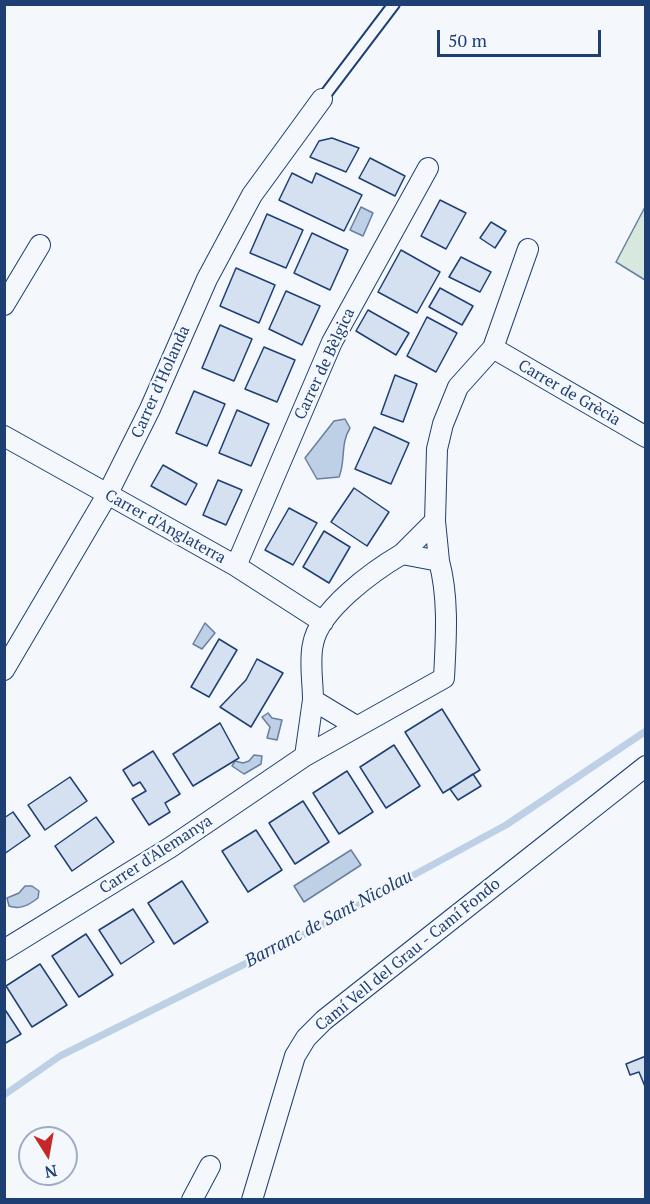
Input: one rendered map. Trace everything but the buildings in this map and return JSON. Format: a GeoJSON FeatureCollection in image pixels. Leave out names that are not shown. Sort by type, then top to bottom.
{"type":"FeatureCollection","features":[{"type":"Feature","properties":{"kind":"street","name":"Carrer d'Holanda"},"geometry":{"type":"LineString","coordinates":[[4,670],[107,495],[150,409],[207,279],[252,195],[322,99]]}},
{"type":"Feature","properties":{"kind":"street","name":"Carrer de Bèlgica"},"geometry":{"type":"LineString","coordinates":[[237,566],[332,342],[428,168]]}},
{"type":"Feature","properties":{"kind":"street"},"geometry":{"type":"LineString","coordinates":[[4,305],[40,245]]}},
{"type":"Feature","properties":{"kind":"street"},"geometry":{"type":"LineString","coordinates":[[313,700],[356,726],[444,678],[447,636],[444,579],[439,561],[435,521],[438,449],[443,424],[458,387],[493,348],[528,249]]}},
{"type":"Feature","properties":{"kind":"street","name":"Carrer de Grècia"},"geometry":{"type":"LineString","coordinates":[[493,348],[645,437]]}},
{"type":"Feature","properties":{"kind":"street","name":"Carrer d'Anglaterra"},"geometry":{"type":"LineString","coordinates":[[4,436],[237,566],[323,622]]}},
{"type":"Feature","properties":{"kind":"street"},"geometry":{"type":"LineString","coordinates":[[305,756],[313,700],[313,644],[323,622],[346,593],[402,554],[435,521]]}},
{"type":"Feature","properties":{"kind":"street"},"geometry":{"type":"LineString","coordinates":[[402,554],[439,561]]}},
{"type":"Feature","properties":{"kind":"street","name":"Carrer d'Alemanya"},"geometry":{"type":"LineString","coordinates":[[4,950],[171,847],[305,756],[356,726]]}},
{"type":"Feature","properties":{"kind":"street","name":"Camí Vell del Grau - Camí Fondo"},"geometry":{"type":"LineString","coordinates":[[252,1200],[295,1056],[306,1038],[324,1020],[645,766]]}},
{"type":"Feature","properties":{"kind":"street"},"geometry":{"type":"LineString","coordinates":[[192,1200],[210,1166]]}},
{"type":"Feature","properties":{"kind":"lane"},"geometry":{"type":"LineString","coordinates":[[322,99],[394,4]]}},
{"type":"Feature","properties":{"kind":"shaded area"},"geometry":{"type":"Polygon","coordinates":[[[645,207],[645,280],[616,262],[645,207]]]}},
{"type":"Feature","properties":{"kind":"water"},"geometry":{"type":"Polygon","coordinates":[[[361,207],[373,213],[363,236],[350,230],[361,207]]]}},
{"type":"Feature","properties":{"kind":"water"},"geometry":{"type":"Polygon","coordinates":[[[345,419],[350,428],[345,440],[339,477],[317,479],[305,458],[334,421],[345,419]]]}},
{"type":"Feature","properties":{"kind":"water"},"geometry":{"type":"Polygon","coordinates":[[[205,623],[215,633],[202,649],[193,644],[205,623]]]}},
{"type":"Feature","properties":{"kind":"water"},"geometry":{"type":"Polygon","coordinates":[[[268,713],[272,718],[282,720],[277,740],[267,738],[270,727],[262,717],[268,713]]]}},
{"type":"Feature","properties":{"kind":"water"},"geometry":{"type":"Polygon","coordinates":[[[254,755],[262,756],[261,764],[244,774],[232,766],[235,761],[243,763],[249,761],[254,755]]]}},
{"type":"Feature","properties":{"kind":"water"},"geometry":{"type":"Polygon","coordinates":[[[351,850],[361,865],[304,902],[294,886],[351,850]]]}},
{"type":"Feature","properties":{"kind":"water"},"geometry":{"type":"Polygon","coordinates":[[[25,886],[32,886],[39,891],[38,898],[24,906],[9,906],[7,898],[19,893],[25,886]]]}},
{"type":"Feature","properties":{"kind":"waterway","name":"Barranc de Sant Nicolau"},"geometry":{"type":"LineString","coordinates":[[4,1095],[60,1056],[303,935],[506,825],[646,731]]}}]}
